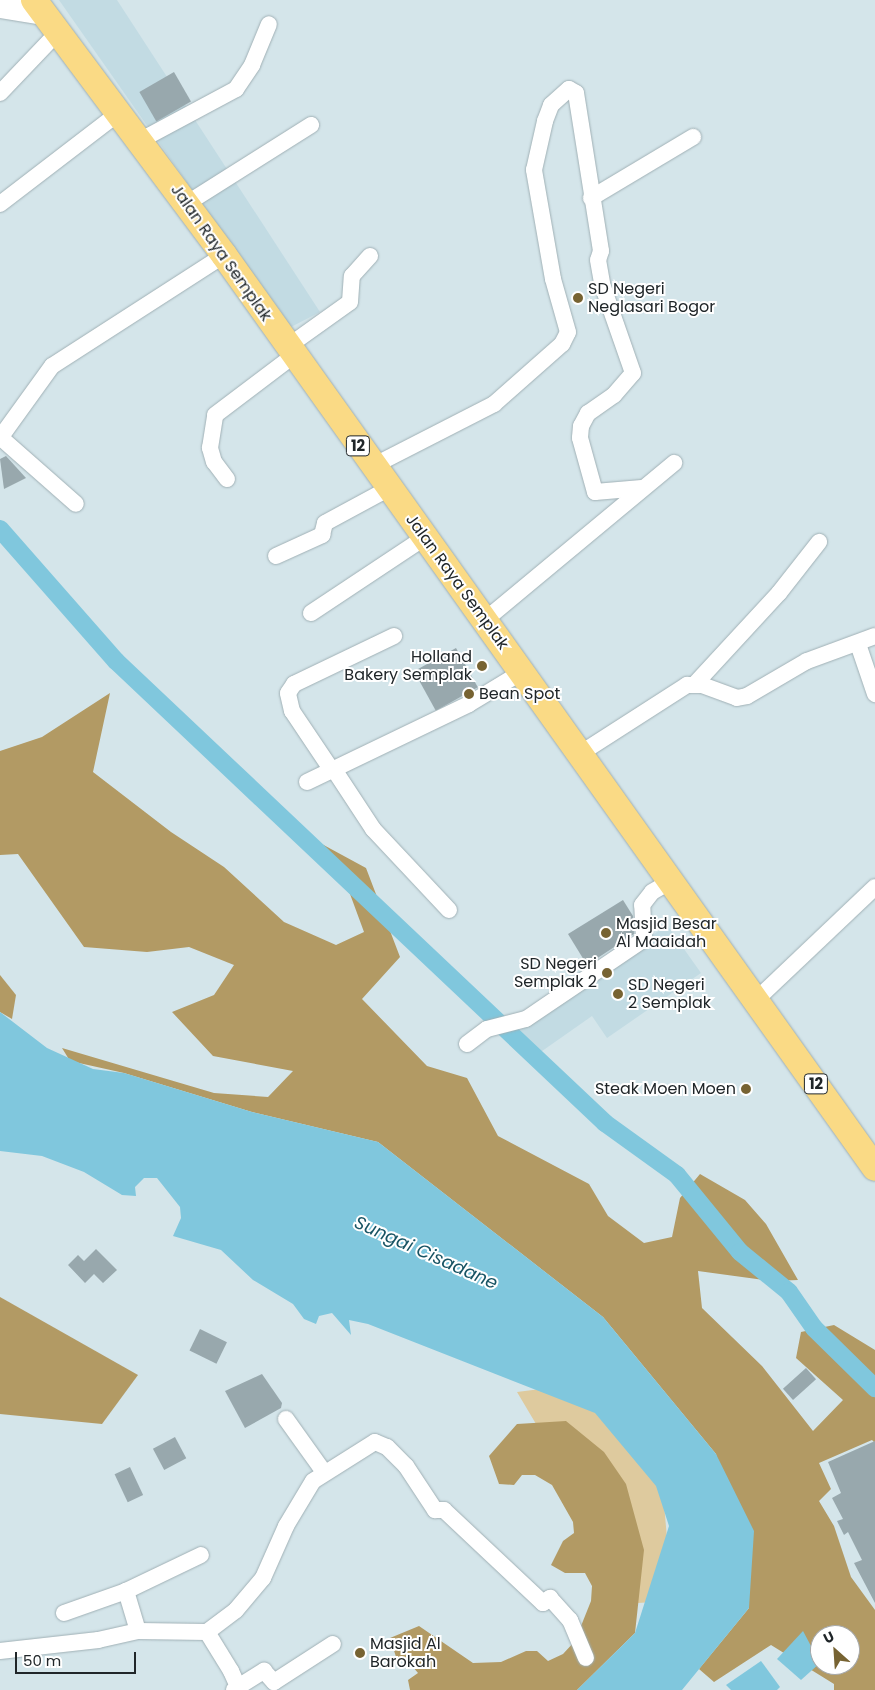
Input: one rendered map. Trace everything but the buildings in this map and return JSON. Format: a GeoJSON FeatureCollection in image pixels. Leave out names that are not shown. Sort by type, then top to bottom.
{"type":"FeatureCollection","features":[{"type":"Feature","properties":{"kind":"main road"},"geometry":{"type":"LineString","coordinates":[[0,7],[46,15]]}},
{"type":"Feature","properties":{"kind":"main road","name":"Jalan Raya Semplak"},"geometry":{"type":"LineString","coordinates":[[46,15],[120,111],[224,255],[290,351],[522,672],[668,882],[756,1000],[875,1168]]}},
{"type":"Feature","properties":{"kind":"street"},"geometry":{"type":"LineString","coordinates":[[0,93],[46,15]]}},
{"type":"Feature","properties":{"kind":"street"},"geometry":{"type":"LineString","coordinates":[[141,140],[236,89],[269,24]]}},
{"type":"Feature","properties":{"kind":"street"},"geometry":{"type":"LineString","coordinates":[[373,466],[494,404],[565,338],[568,323],[553,279],[534,170],[544,121],[552,105],[569,89],[576,93],[603,287],[633,373],[626,384],[588,413],[581,426],[580,438],[596,492],[642,488]]}},
{"type":"Feature","properties":{"kind":"street"},"geometry":{"type":"LineString","coordinates":[[0,204],[120,111]]}},
{"type":"Feature","properties":{"kind":"street"},"geometry":{"type":"LineString","coordinates":[[186,204],[311,125]]}},
{"type":"Feature","properties":{"kind":"street"},"geometry":{"type":"LineString","coordinates":[[591,198],[693,137]]}},
{"type":"Feature","properties":{"kind":"street"},"geometry":{"type":"LineString","coordinates":[[76,504],[0,437],[52,366],[224,255]]}},
{"type":"Feature","properties":{"kind":"street"},"geometry":{"type":"LineString","coordinates":[[227,480],[214,462],[210,448],[215,416],[350,302],[352,276],[370,256]]}},
{"type":"Feature","properties":{"kind":"street"},"geometry":{"type":"LineString","coordinates":[[485,620],[674,463]]}},
{"type":"Feature","properties":{"kind":"street"},"geometry":{"type":"LineString","coordinates":[[276,556],[322,534],[325,523],[388,488]]}},
{"type":"Feature","properties":{"kind":"street"},"geometry":{"type":"LineString","coordinates":[[311,613],[424,538]]}},
{"type":"Feature","properties":{"kind":"street"},"geometry":{"type":"LineString","coordinates":[[578,755],[696,684],[779,593],[819,542]]}},
{"type":"Feature","properties":{"kind":"street"},"geometry":{"type":"LineString","coordinates":[[394,636],[294,684],[288,693],[292,711],[373,829],[449,910]]}},
{"type":"Feature","properties":{"kind":"street"},"geometry":{"type":"LineString","coordinates":[[696,684],[737,698],[747,696],[807,661],[858,644],[875,636]]}},
{"type":"Feature","properties":{"kind":"street"},"geometry":{"type":"LineString","coordinates":[[858,644],[875,694]]}},
{"type":"Feature","properties":{"kind":"street"},"geometry":{"type":"LineString","coordinates":[[307,782],[332,768],[470,704],[522,672]]}},
{"type":"Feature","properties":{"kind":"street"},"geometry":{"type":"LineString","coordinates":[[467,1044],[487,1029],[526,1019],[644,939],[642,904],[652,892],[668,882]]}},
{"type":"Feature","properties":{"kind":"street"},"geometry":{"type":"LineString","coordinates":[[756,1000],[875,887]]}},
{"type":"Feature","properties":{"kind":"street"},"geometry":{"type":"LineString","coordinates":[[286,1419],[324,1472]]}},
{"type":"Feature","properties":{"kind":"street"},"geometry":{"type":"LineString","coordinates":[[0,1651],[98,1640],[138,1631],[207,1632],[236,1610],[263,1578],[286,1526],[313,1481],[367,1444],[375,1442],[387,1447],[406,1466],[435,1510],[444,1510],[542,1603],[550,1598],[570,1620],[586,1658]]}},
{"type":"Feature","properties":{"kind":"street"},"geometry":{"type":"LineString","coordinates":[[64,1613],[126,1591],[201,1555]]}},
{"type":"Feature","properties":{"kind":"street"},"geometry":{"type":"LineString","coordinates":[[126,1591],[138,1631]]}},
{"type":"Feature","properties":{"kind":"street"},"geometry":{"type":"LineString","coordinates":[[207,1632],[236,1689],[264,1671],[274,1682],[333,1644]]}},
{"type":"Feature","properties":{"kind":"shaded area"},"geometry":{"type":"Polygon","coordinates":[[[59,0],[117,0],[320,312],[289,328],[59,0]]]}},
{"type":"Feature","properties":{"kind":"shaded area"},"geometry":{"type":"Polygon","coordinates":[[[110,693],[93,772],[171,832],[224,867],[284,922],[336,945],[364,932],[350,894],[296,830],[366,868],[400,957],[362,999],[427,1066],[467,1078],[498,1136],[589,1184],[608,1216],[644,1243],[672,1237],[680,1198],[700,1174],[745,1200],[766,1224],[798,1280],[771,1281],[698,1271],[702,1308],[762,1366],[813,1431],[843,1400],[796,1358],[801,1332],[834,1325],[875,1350],[875,1443],[872,1440],[819,1463],[831,1489],[819,1501],[834,1526],[851,1577],[875,1610],[875,1690],[834,1690],[834,1684],[819,1675],[860,1675],[860,1625],[810,1625],[810,1669],[771,1645],[714,1682],[699,1669],[749,1608],[716,1454],[603,1317],[378,1142],[252,1112],[124,1073],[70,1061],[62,1048],[214,1093],[268,1097],[293,1071],[213,1056],[172,1012],[214,995],[234,965],[189,947],[147,952],[84,947],[18,854],[0,855],[0,751],[42,737],[110,693]]]}},
{"type":"Feature","properties":{"kind":"shaded area","name":"SD Negeri 2 Semplak"},"geometry":{"type":"Polygon","coordinates":[[[667,925],[701,973],[607,1038],[592,1016],[535,1056],[517,1030],[667,925]]]}},
{"type":"Feature","properties":{"kind":"shaded area"},"geometry":{"type":"Polygon","coordinates":[[[0,975],[16,995],[12,1019],[0,1012],[0,975]]]}},
{"type":"Feature","properties":{"kind":"shaded area"},"geometry":{"type":"Polygon","coordinates":[[[0,1297],[138,1375],[102,1424],[0,1414],[0,1297]]]}},
{"type":"Feature","properties":{"kind":"shaded area"},"geometry":{"type":"Polygon","coordinates":[[[580,1384],[662,1480],[669,1562],[653,1602],[638,1603],[629,1530],[539,1429],[517,1392],[580,1384]]]}},
{"type":"Feature","properties":{"kind":"shaded area"},"geometry":{"type":"Polygon","coordinates":[[[566,1421],[604,1452],[626,1484],[644,1550],[635,1633],[577,1690],[410,1690],[408,1680],[418,1673],[407,1660],[397,1660],[390,1638],[419,1626],[473,1663],[501,1662],[526,1651],[537,1651],[548,1661],[563,1654],[575,1641],[591,1601],[592,1586],[585,1573],[565,1573],[551,1565],[563,1541],[574,1533],[573,1522],[552,1485],[535,1475],[522,1475],[514,1485],[499,1484],[489,1456],[517,1424],[566,1421]]]}},
{"type":"Feature","properties":{"kind":"water","name":"Sungai Cisadane"},"geometry":{"type":"Polygon","coordinates":[[[0,1012],[47,1048],[93,1069],[124,1073],[252,1112],[378,1142],[603,1317],[716,1454],[754,1531],[749,1608],[682,1690],[577,1690],[635,1633],[669,1526],[656,1486],[595,1413],[368,1324],[349,1320],[351,1335],[332,1313],[319,1316],[316,1324],[304,1319],[293,1304],[253,1280],[221,1250],[173,1236],[181,1218],[180,1207],[157,1178],[144,1178],[135,1187],[136,1196],[122,1195],[84,1172],[42,1156],[0,1151],[0,1012]]]}},
{"type":"Feature","properties":{"kind":"water"},"geometry":{"type":"Polygon","coordinates":[[[803,1631],[810,1644],[810,1672],[801,1680],[777,1659],[803,1631]]]}},
{"type":"Feature","properties":{"kind":"water"},"geometry":{"type":"Polygon","coordinates":[[[761,1661],[780,1687],[777,1690],[731,1690],[726,1685],[761,1661]]]}},
{"type":"Feature","properties":{"kind":"waterway"},"geometry":{"type":"LineString","coordinates":[[0,529],[116,661],[605,1123],[677,1175],[740,1252],[789,1292],[814,1328],[875,1388]]}},
{"type":"Feature","properties":{"kind":"place","name":"SD Negeri Neglasari Bogor"},"geometry":{"type":"Point","coordinates":[578,298]}},
{"type":"Feature","properties":{"kind":"place","name":"Holland Bakery Semplak"},"geometry":{"type":"Point","coordinates":[482,666]}},
{"type":"Feature","properties":{"kind":"place","name":"Bean Spot"},"geometry":{"type":"Point","coordinates":[469,694]}},
{"type":"Feature","properties":{"kind":"place","name":"Masjid Besar Al Maaidah"},"geometry":{"type":"Point","coordinates":[606,933]}},
{"type":"Feature","properties":{"kind":"place","name":"SD Negeri Semplak 2"},"geometry":{"type":"Point","coordinates":[607,973]}},
{"type":"Feature","properties":{"kind":"place","name":"SD Negeri 2 Semplak"},"geometry":{"type":"Point","coordinates":[618,994]}},
{"type":"Feature","properties":{"kind":"place","name":"Steak Moen Moen"},"geometry":{"type":"Point","coordinates":[746,1089]}},
{"type":"Feature","properties":{"kind":"place","name":"Masjid Al Barokah"},"geometry":{"type":"Point","coordinates":[360,1653]}}]}
